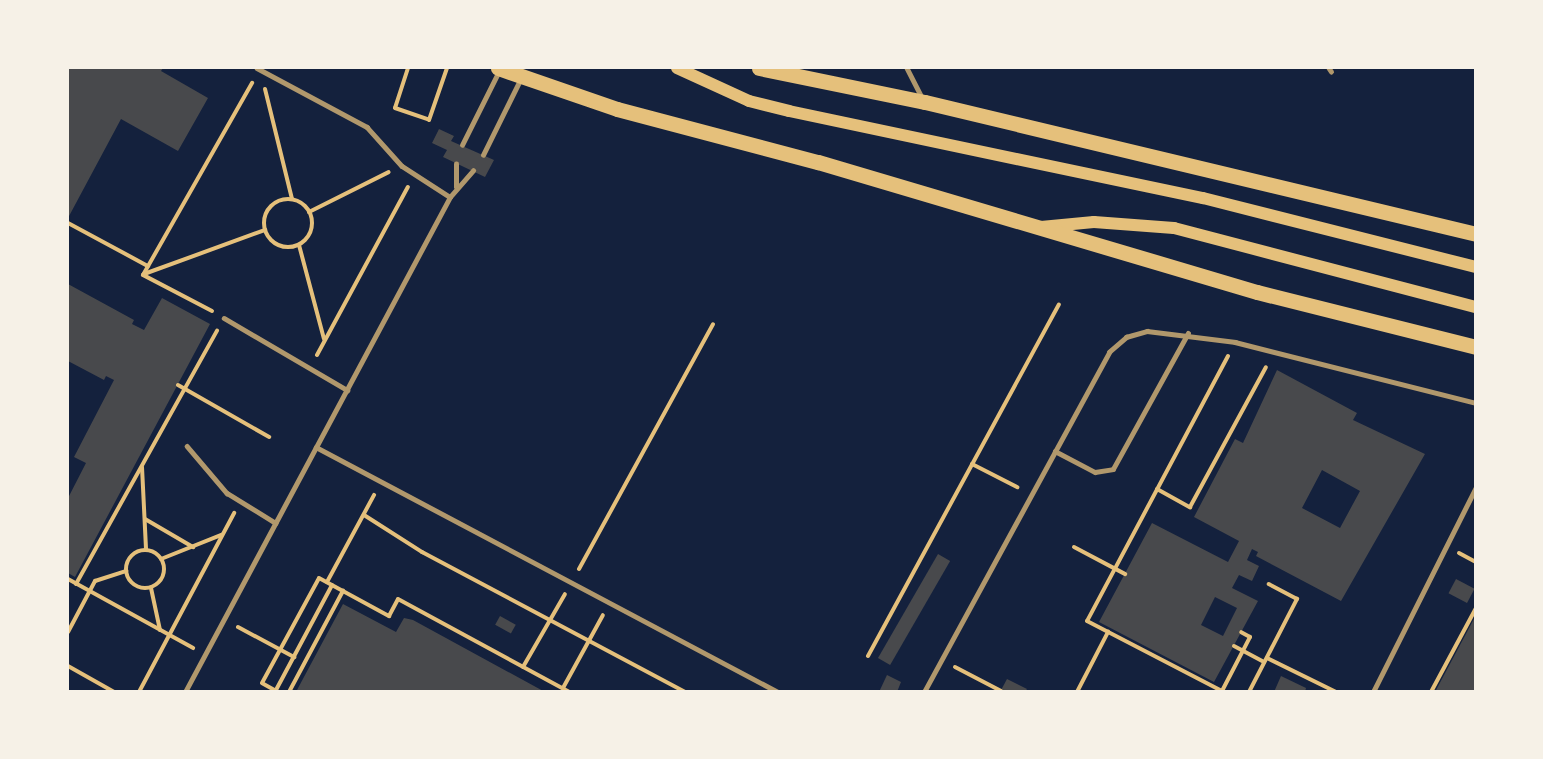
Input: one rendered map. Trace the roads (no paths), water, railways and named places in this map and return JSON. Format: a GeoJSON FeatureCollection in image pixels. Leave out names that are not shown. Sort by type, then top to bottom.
{"type":"FeatureCollection","features":[{"type":"Feature","properties":{"kind":"main road"},"geometry":{"type":"LineString","coordinates":[[500,68],[617,109],[1040,227],[1257,292],[1476,347]]}},
{"type":"Feature","properties":{"kind":"main road"},"geometry":{"type":"LineString","coordinates":[[677,68],[740,97],[789,111],[1203,198],[1476,267]]}},
{"type":"Feature","properties":{"kind":"main road"},"geometry":{"type":"LineString","coordinates":[[767,68],[925,102],[1476,234]]}},
{"type":"Feature","properties":{"kind":"main road"},"geometry":{"type":"LineString","coordinates":[[1040,227],[1094,222],[1174,228],[1476,308]]}},
{"type":"Feature","properties":{"kind":"lane"},"geometry":{"type":"LineString","coordinates":[[258,68],[367,127],[402,166],[414,176],[450,197]]}},
{"type":"Feature","properties":{"kind":"lane"},"geometry":{"type":"LineString","coordinates":[[462,145],[500,68]]}},
{"type":"Feature","properties":{"kind":"lane"},"geometry":{"type":"LineString","coordinates":[[908,68],[925,102]]}},
{"type":"Feature","properties":{"kind":"lane"},"geometry":{"type":"LineString","coordinates":[[483,155],[522,76]]}},
{"type":"Feature","properties":{"kind":"lane"},"geometry":{"type":"LineString","coordinates":[[456,164],[456,187]]}},
{"type":"Feature","properties":{"kind":"lane"},"geometry":{"type":"LineString","coordinates":[[185,692],[450,197],[456,187],[472,171]]}},
{"type":"Feature","properties":{"kind":"lane"},"geometry":{"type":"LineString","coordinates":[[224,318],[347,390]]}},
{"type":"Feature","properties":{"kind":"lane"},"geometry":{"type":"LineString","coordinates":[[924,692],[1116,344],[1146,330],[1188,333],[1235,342],[1476,403]]}},
{"type":"Feature","properties":{"kind":"lane"},"geometry":{"type":"LineString","coordinates":[[1055,451],[1095,472],[1113,469],[1188,333]]}},
{"type":"Feature","properties":{"kind":"lane"},"geometry":{"type":"LineString","coordinates":[[187,446],[215,483],[239,502],[276,523]]}},
{"type":"Feature","properties":{"kind":"lane"},"geometry":{"type":"LineString","coordinates":[[316,447],[777,692]]}},
{"type":"Feature","properties":{"kind":"lane"},"geometry":{"type":"LineString","coordinates":[[1373,692],[1476,486]]}}]}
